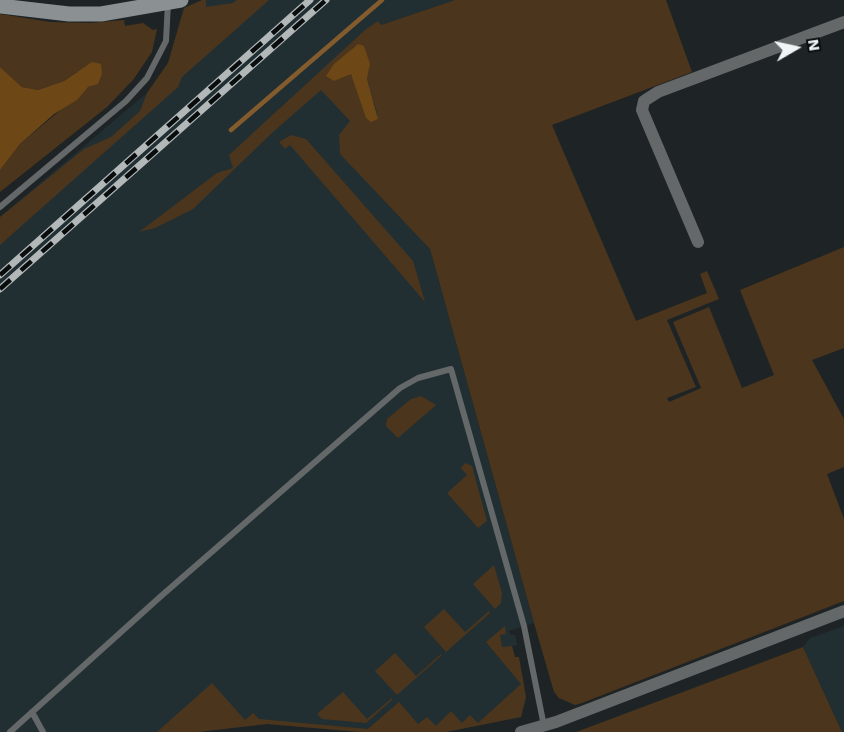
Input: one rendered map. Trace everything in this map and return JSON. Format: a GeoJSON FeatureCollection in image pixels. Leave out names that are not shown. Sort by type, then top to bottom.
{"type":"FeatureCollection","features":[{"type":"Feature","properties":{"kind":"street"},"geometry":{"type":"LineString","coordinates":[[0,6],[84,14],[117,12],[172,1]]}},
{"type":"Feature","properties":{"kind":"street"},"geometry":{"type":"LineString","coordinates":[[698,242],[642,110],[644,101],[658,92],[844,22]]}},
{"type":"Feature","properties":{"kind":"street"},"geometry":{"type":"LineString","coordinates":[[521,732],[553,727],[844,611]]}},
{"type":"Feature","properties":{"kind":"lane"},"geometry":{"type":"LineString","coordinates":[[0,207],[126,101],[147,78],[166,42],[172,1]]}},
{"type":"Feature","properties":{"kind":"lane"},"geometry":{"type":"LineString","coordinates":[[10,732],[159,597],[400,388],[418,378],[451,369],[553,727]]}},
{"type":"Feature","properties":{"kind":"lane"},"geometry":{"type":"LineString","coordinates":[[32,712],[43,732]]}},
{"type":"Feature","properties":{"kind":"shaded area"},"geometry":{"type":"Polygon","coordinates":[[[202,0],[455,0],[381,25],[430,249],[534,623],[509,631],[511,635],[515,635],[517,645],[512,646],[515,657],[519,657],[526,697],[521,717],[446,732],[360,732],[267,724],[198,732],[0,732],[0,217],[147,93],[168,63],[184,8],[202,0]]]}},
{"type":"Feature","properties":{"kind":"shaded area"},"geometry":{"type":"Polygon","coordinates":[[[206,0],[206,7],[233,3],[237,0],[269,0],[182,77],[178,87],[0,245],[0,217],[84,149],[111,137],[140,111],[147,93],[168,63],[184,8],[206,0]]]}},
{"type":"Feature","properties":{"kind":"shaded area"},"geometry":{"type":"Polygon","coordinates":[[[455,0],[666,0],[692,72],[552,125],[636,321],[707,293],[700,274],[707,271],[719,299],[667,320],[696,387],[667,398],[669,402],[701,388],[673,322],[709,307],[742,388],[774,375],[740,290],[844,247],[844,348],[812,360],[844,419],[844,467],[827,474],[844,519],[844,601],[582,703],[575,705],[559,698],[554,692],[534,623],[430,249],[340,154],[339,135],[350,121],[321,90],[273,132],[193,209],[155,228],[139,232],[217,173],[233,168],[229,155],[365,30],[378,21],[381,25],[455,0]],[[355,46],[330,70],[351,74],[378,116],[367,79],[369,69],[355,46]]]}},
{"type":"Feature","properties":{"kind":"shaded area"},"geometry":{"type":"Polygon","coordinates":[[[0,14],[50,22],[90,23],[124,20],[125,26],[143,23],[153,30],[157,29],[152,52],[133,80],[107,107],[0,192],[0,170],[20,144],[88,87],[97,84],[77,72],[64,81],[38,90],[22,87],[0,67],[0,14]]]}},
{"type":"Feature","properties":{"kind":"shaded area"},"geometry":{"type":"Polygon","coordinates":[[[358,44],[364,46],[370,64],[367,79],[378,119],[371,122],[366,118],[351,74],[334,81],[326,76],[334,64],[358,44]]]}},
{"type":"Feature","properties":{"kind":"shaded area"},"geometry":{"type":"Polygon","coordinates":[[[92,62],[101,64],[102,74],[98,84],[88,87],[77,100],[54,114],[20,144],[0,170],[0,67],[22,87],[38,90],[64,81],[92,62]]]}},
{"type":"Feature","properties":{"kind":"shaded area"},"geometry":{"type":"Polygon","coordinates":[[[291,135],[306,139],[413,261],[425,302],[290,145],[285,149],[279,142],[291,135]]]}},
{"type":"Feature","properties":{"kind":"shaded area"},"geometry":{"type":"Polygon","coordinates":[[[421,396],[436,405],[398,438],[386,426],[387,419],[411,399],[421,396]]]}},
{"type":"Feature","properties":{"kind":"shaded area"},"geometry":{"type":"Polygon","coordinates":[[[465,463],[472,466],[487,521],[478,528],[447,493],[467,475],[461,468],[465,463]]]}},
{"type":"Feature","properties":{"kind":"shaded area"},"geometry":{"type":"Polygon","coordinates":[[[494,565],[502,593],[501,603],[495,609],[473,584],[494,565]]]}},
{"type":"Feature","properties":{"kind":"shaded area"},"geometry":{"type":"Polygon","coordinates":[[[444,609],[465,632],[489,611],[490,613],[446,652],[424,627],[444,609]]]}},
{"type":"Feature","properties":{"kind":"shaded area"},"geometry":{"type":"Polygon","coordinates":[[[505,626],[506,634],[500,635],[502,647],[512,646],[515,657],[519,657],[526,697],[521,717],[446,732],[360,732],[267,724],[198,732],[157,732],[212,683],[245,720],[253,713],[259,719],[368,729],[399,702],[418,724],[427,717],[436,726],[451,711],[462,723],[470,715],[478,723],[521,684],[486,642],[505,626]]]}},
{"type":"Feature","properties":{"kind":"shaded area"},"geometry":{"type":"Polygon","coordinates":[[[844,626],[844,732],[842,732],[803,647],[810,638],[844,626]]]}},
{"type":"Feature","properties":{"kind":"shaded area"},"geometry":{"type":"Polygon","coordinates":[[[803,647],[842,732],[576,732],[803,647]]]}},
{"type":"Feature","properties":{"kind":"shaded area"},"geometry":{"type":"Polygon","coordinates":[[[395,653],[416,676],[441,654],[441,656],[397,695],[375,671],[395,653]]]}},
{"type":"Feature","properties":{"kind":"shaded area"},"geometry":{"type":"Polygon","coordinates":[[[343,692],[367,719],[392,698],[392,700],[366,723],[322,719],[317,714],[343,692]]]}},
{"type":"Feature","properties":{"kind":"waterway"},"geometry":{"type":"LineString","coordinates":[[231,130],[382,0]]}},
{"type":"Feature","properties":{"kind":"railway"},"geometry":{"type":"LineString","coordinates":[[0,275],[310,0]]}},
{"type":"Feature","properties":{"kind":"railway"},"geometry":{"type":"LineString","coordinates":[[0,289],[326,0]]}}]}
